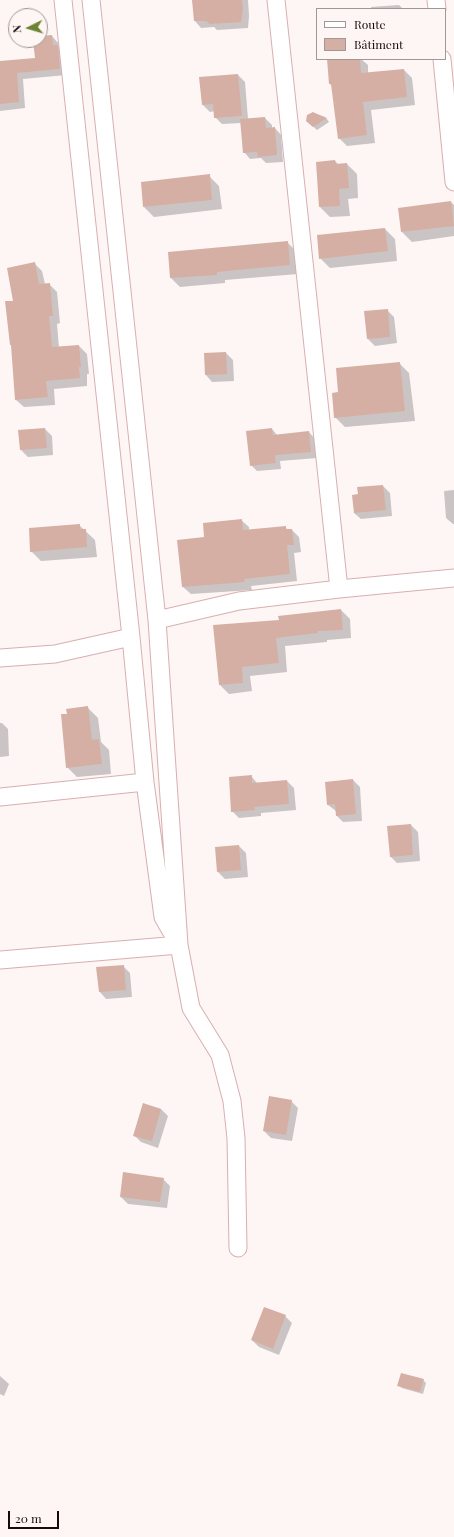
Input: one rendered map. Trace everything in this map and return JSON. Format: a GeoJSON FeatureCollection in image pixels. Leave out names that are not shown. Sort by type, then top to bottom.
{"type":"FeatureCollection","features":[{"type":"Feature","properties":{"kind":"street"},"geometry":{"type":"LineString","coordinates":[[63,0],[131,637],[144,782],[163,917],[179,945]]}},
{"type":"Feature","properties":{"kind":"street"},"geometry":{"type":"LineString","coordinates":[[91,0],[157,620],[179,945],[191,1008],[220,1055],[232,1102],[236,1138],[238,1248]]}},
{"type":"Feature","properties":{"kind":"street"},"geometry":{"type":"LineString","coordinates":[[276,0],[339,588]]}},
{"type":"Feature","properties":{"kind":"street"},"geometry":{"type":"LineString","coordinates":[[442,60],[454,182]]}},
{"type":"Feature","properties":{"kind":"street"},"geometry":{"type":"LineString","coordinates":[[157,620],[239,601],[339,588],[454,578]]}},
{"type":"Feature","properties":{"kind":"street"},"geometry":{"type":"LineString","coordinates":[[0,658],[55,654],[131,637]]}},
{"type":"Feature","properties":{"kind":"street"},"geometry":{"type":"LineString","coordinates":[[0,797],[144,782]]}},
{"type":"Feature","properties":{"kind":"street"},"geometry":{"type":"LineString","coordinates":[[0,960],[179,945]]}},
{"type":"Feature","properties":{"kind":"building"},"geometry":{"type":"Polygon","coordinates":[[[192,0],[242,0],[243,9],[241,22],[210,24],[206,21],[194,21],[192,0]]]}},
{"type":"Feature","properties":{"kind":"building"},"geometry":{"type":"Polygon","coordinates":[[[48,35],[52,35],[53,45],[58,45],[60,69],[17,73],[19,102],[0,104],[0,61],[35,58],[34,48],[48,48],[48,35]]]}},
{"type":"Feature","properties":{"kind":"building"},"geometry":{"type":"Polygon","coordinates":[[[327,60],[360,60],[361,73],[404,69],[407,97],[363,102],[367,135],[338,139],[331,84],[329,84],[327,60]]]}},
{"type":"Feature","properties":{"kind":"building"},"geometry":{"type":"Polygon","coordinates":[[[238,74],[242,116],[214,118],[213,104],[202,105],[199,77],[238,74]]]}},
{"type":"Feature","properties":{"kind":"building"},"geometry":{"type":"Polygon","coordinates":[[[313,112],[327,118],[313,127],[306,121],[307,115],[313,112]]]}},
{"type":"Feature","properties":{"kind":"building"},"geometry":{"type":"Polygon","coordinates":[[[265,117],[266,128],[275,127],[277,155],[258,157],[257,152],[243,153],[240,119],[265,117]]]}},
{"type":"Feature","properties":{"kind":"building"},"geometry":{"type":"Polygon","coordinates":[[[335,160],[336,164],[347,163],[349,188],[339,189],[340,206],[319,207],[316,162],[335,160]]]}},
{"type":"Feature","properties":{"kind":"building"},"geometry":{"type":"Polygon","coordinates":[[[210,174],[212,200],[143,207],[141,182],[210,174]]]}},
{"type":"Feature","properties":{"kind":"building"},"geometry":{"type":"Polygon","coordinates":[[[451,201],[454,226],[401,232],[398,208],[451,201]]]}},
{"type":"Feature","properties":{"kind":"building"},"geometry":{"type":"Polygon","coordinates":[[[385,228],[388,251],[319,259],[317,235],[385,228]]]}},
{"type":"Feature","properties":{"kind":"building"},"geometry":{"type":"Polygon","coordinates":[[[288,241],[290,265],[217,272],[217,275],[170,278],[168,252],[288,241]]]}},
{"type":"Feature","properties":{"kind":"building"},"geometry":{"type":"Polygon","coordinates":[[[35,262],[39,284],[50,283],[53,316],[49,316],[52,347],[79,345],[81,367],[79,367],[80,378],[46,381],[48,397],[15,400],[11,345],[5,301],[13,301],[7,268],[35,262]]]}},
{"type":"Feature","properties":{"kind":"building"},"geometry":{"type":"Polygon","coordinates":[[[388,309],[390,337],[367,339],[364,311],[388,309]]]}},
{"type":"Feature","properties":{"kind":"building"},"geometry":{"type":"Polygon","coordinates":[[[226,352],[227,374],[205,375],[204,353],[226,352]]]}},
{"type":"Feature","properties":{"kind":"building"},"geometry":{"type":"Polygon","coordinates":[[[400,362],[405,411],[334,418],[332,393],[338,392],[336,368],[400,362]]]}},
{"type":"Feature","properties":{"kind":"building"},"geometry":{"type":"Polygon","coordinates":[[[45,428],[47,448],[20,450],[18,430],[45,428]]]}},
{"type":"Feature","properties":{"kind":"building"},"geometry":{"type":"Polygon","coordinates":[[[272,428],[273,435],[309,431],[311,452],[275,455],[276,463],[250,466],[246,431],[272,428]]]}},
{"type":"Feature","properties":{"kind":"building"},"geometry":{"type":"Polygon","coordinates":[[[383,485],[386,510],[354,513],[352,495],[358,494],[357,487],[383,485]]]}},
{"type":"Feature","properties":{"kind":"building"},"geometry":{"type":"Polygon","coordinates":[[[242,519],[243,530],[286,526],[286,529],[292,529],[294,545],[287,545],[290,574],[244,579],[245,582],[182,587],[177,540],[204,537],[203,523],[242,519]]]}},
{"type":"Feature","properties":{"kind":"building"},"geometry":{"type":"Polygon","coordinates":[[[80,524],[80,529],[86,529],[87,547],[30,552],[29,528],[80,524]]]}},
{"type":"Feature","properties":{"kind":"building"},"geometry":{"type":"Polygon","coordinates":[[[341,609],[343,630],[318,631],[318,633],[276,638],[279,663],[242,667],[243,683],[219,685],[213,625],[279,620],[278,616],[341,609]]]}},
{"type":"Feature","properties":{"kind":"building"},"geometry":{"type":"Polygon","coordinates":[[[88,706],[92,740],[99,739],[102,764],[66,768],[61,714],[67,714],[66,709],[88,706]]]}},
{"type":"Feature","properties":{"kind":"building"},"geometry":{"type":"Polygon","coordinates":[[[252,775],[252,783],[287,780],[289,804],[254,807],[255,810],[231,812],[229,777],[252,775]]]}},
{"type":"Feature","properties":{"kind":"building"},"geometry":{"type":"Polygon","coordinates":[[[353,779],[356,814],[336,816],[335,804],[327,805],[325,782],[353,779]]]}},
{"type":"Feature","properties":{"kind":"building"},"geometry":{"type":"Polygon","coordinates":[[[411,824],[413,855],[390,857],[387,826],[411,824]]]}},
{"type":"Feature","properties":{"kind":"building"},"geometry":{"type":"Polygon","coordinates":[[[239,845],[241,870],[217,872],[215,847],[239,845]]]}},
{"type":"Feature","properties":{"kind":"building"},"geometry":{"type":"Polygon","coordinates":[[[124,965],[126,990],[99,992],[96,967],[124,965]]]}},
{"type":"Feature","properties":{"kind":"building"},"geometry":{"type":"Polygon","coordinates":[[[269,1096],[292,1100],[286,1135],[263,1131],[269,1096]]]}},
{"type":"Feature","properties":{"kind":"building"},"geometry":{"type":"Polygon","coordinates":[[[143,1103],[161,1109],[152,1141],[133,1136],[143,1103]]]}},
{"type":"Feature","properties":{"kind":"building"},"geometry":{"type":"Polygon","coordinates":[[[123,1172],[164,1178],[160,1202],[120,1197],[123,1172]]]}},
{"type":"Feature","properties":{"kind":"building"},"geometry":{"type":"Polygon","coordinates":[[[264,1307],[286,1315],[273,1349],[251,1340],[264,1307]]]}},
{"type":"Feature","properties":{"kind":"building"},"geometry":{"type":"Polygon","coordinates":[[[401,1373],[424,1379],[420,1392],[397,1386],[401,1373]]]}}]}
